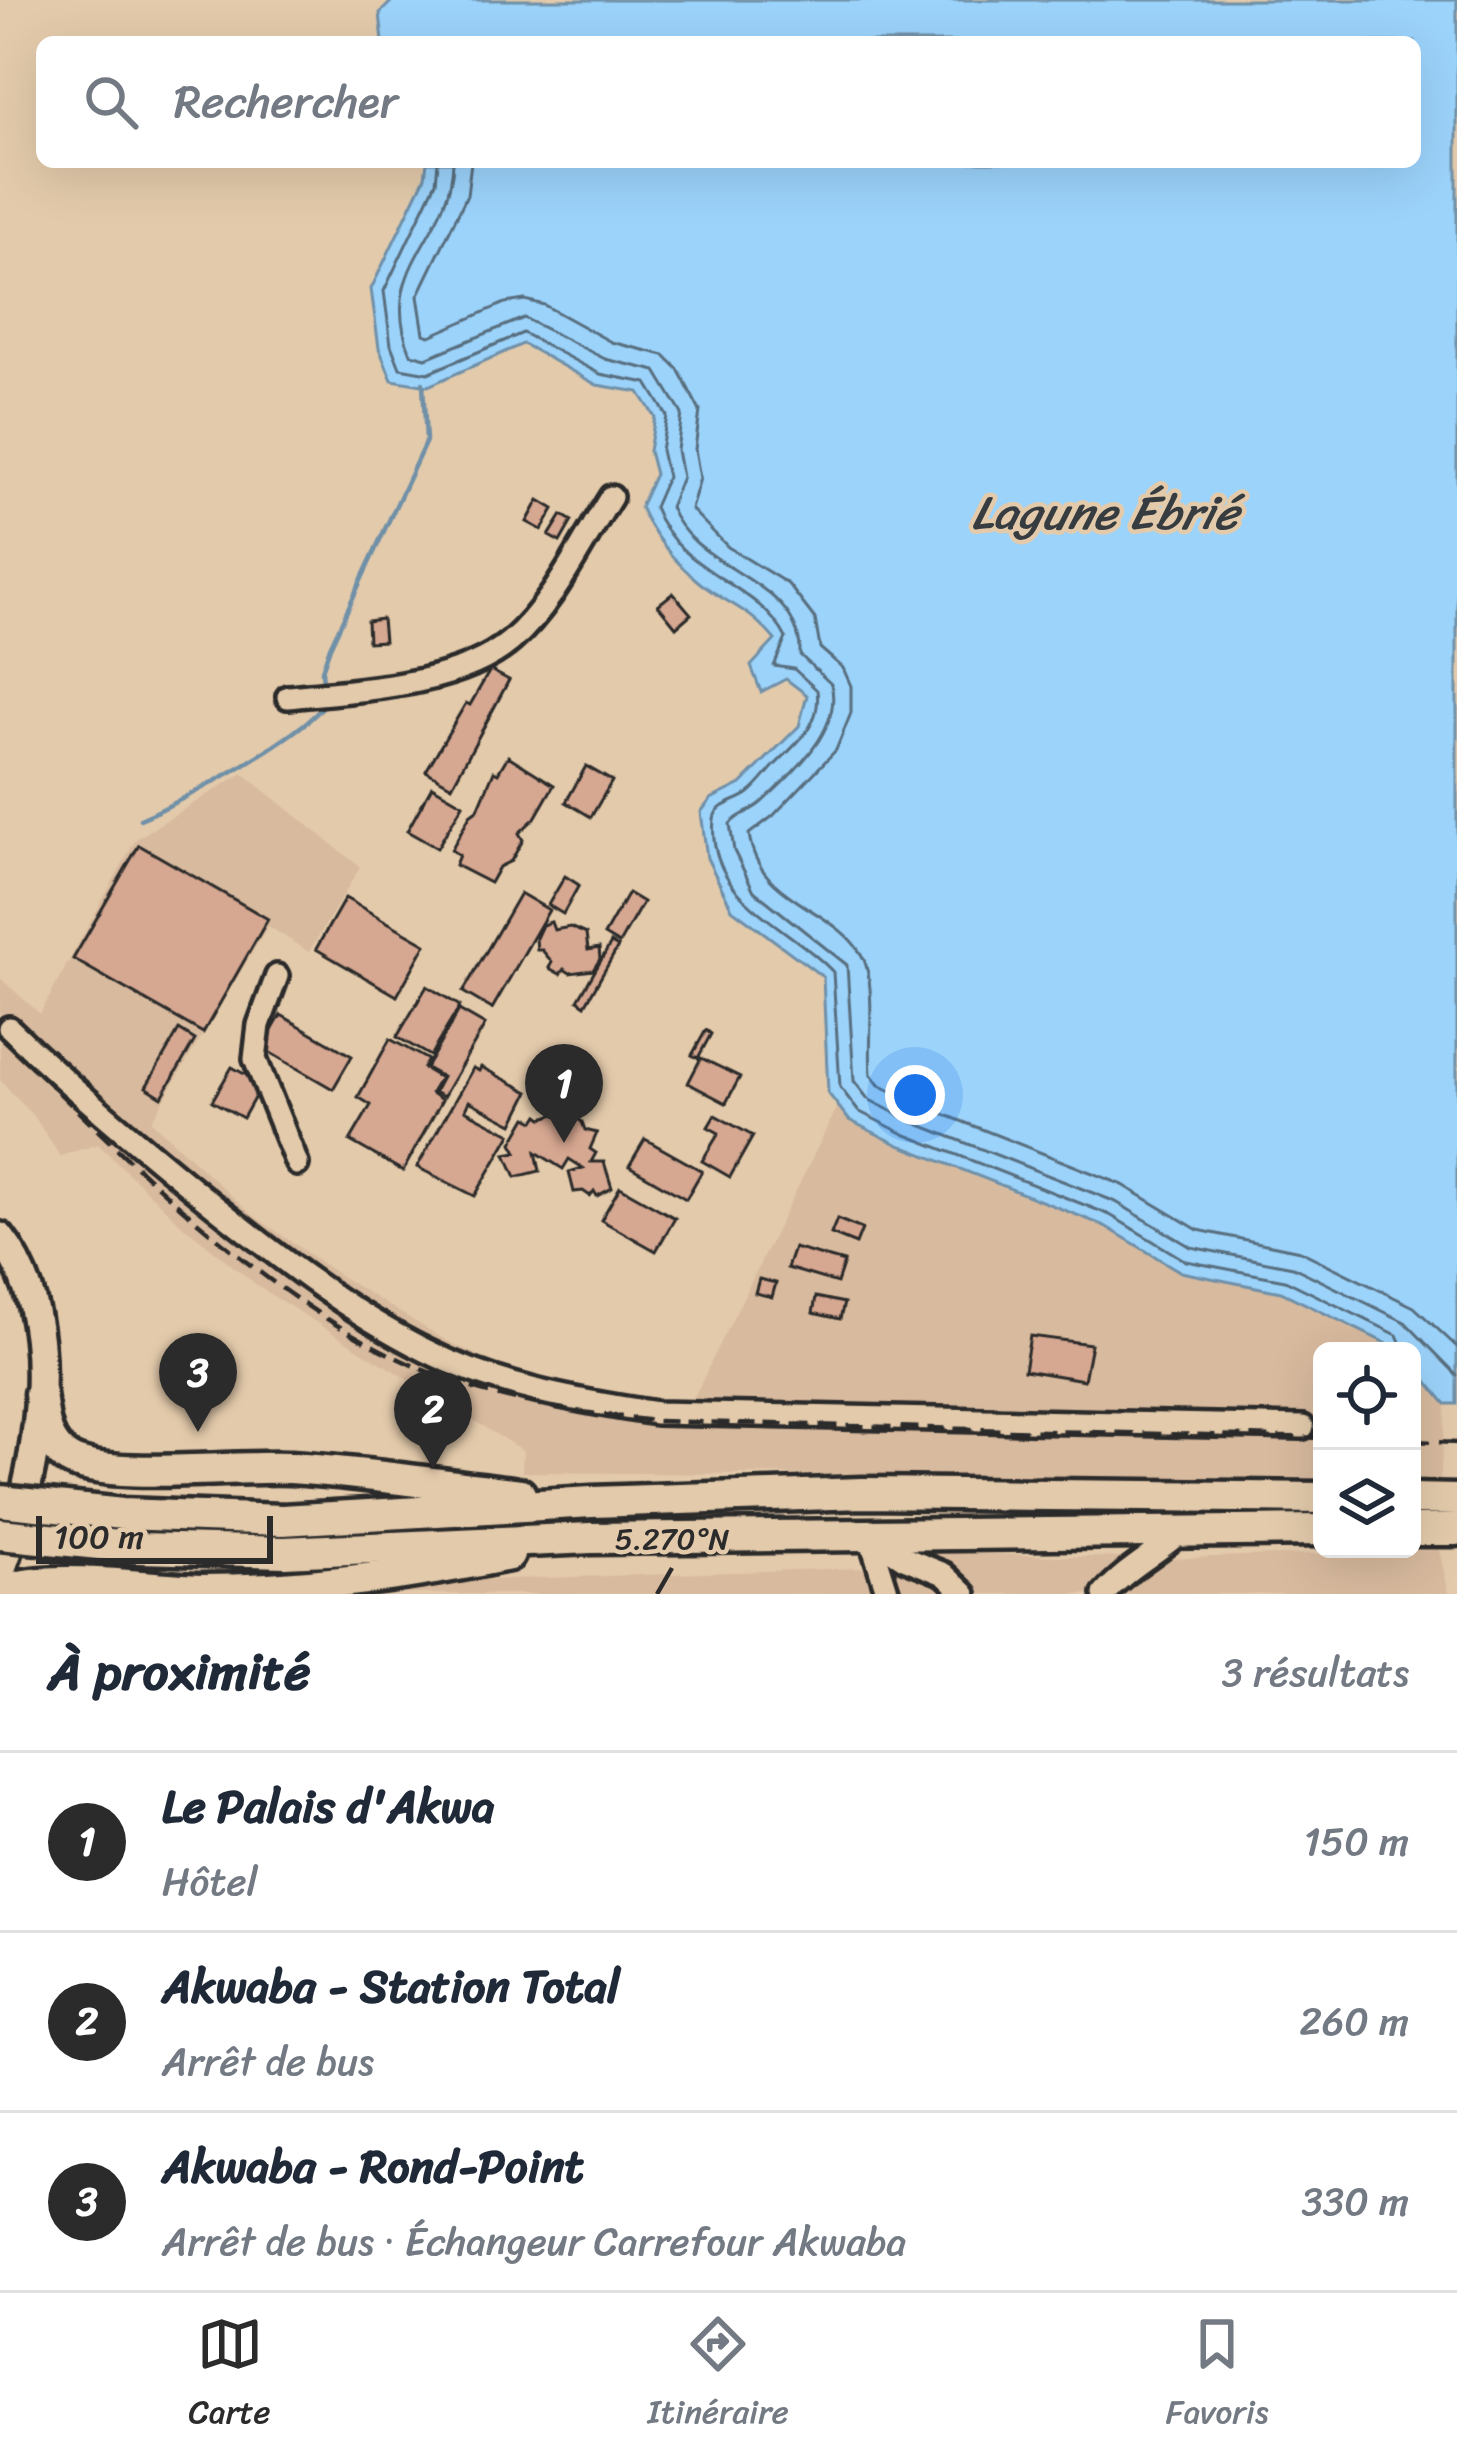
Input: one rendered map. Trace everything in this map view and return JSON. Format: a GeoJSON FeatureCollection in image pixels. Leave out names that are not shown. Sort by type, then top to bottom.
{"type":"FeatureCollection","features":[{"type":"Feature","properties":{"kind":"highway"},"geometry":{"type":"LineString","coordinates":[[40,1394],[44,1426],[56,1449],[84,1465],[360,1473],[592,1502]]}},
{"type":"Feature","properties":{"kind":"highway"},"geometry":{"type":"LineString","coordinates":[[0,1501],[122,1514],[282,1520],[862,1493],[1313,1498]]}},
{"type":"Feature","properties":{"kind":"highway"},"geometry":{"type":"LineString","coordinates":[[1421,1499],[1457,1500]]}},
{"type":"Feature","properties":{"kind":"highway"},"geometry":{"type":"LineString","coordinates":[[0,1534],[119,1547],[284,1552],[591,1538],[1313,1530]]}},
{"type":"Feature","properties":{"kind":"highway"},"geometry":{"type":"LineString","coordinates":[[1421,1530],[1457,1530]]}},
{"type":"Feature","properties":{"kind":"highway"},"geometry":{"type":"LineString","coordinates":[[0,1594],[12,1587],[80,1584],[200,1589],[304,1585],[457,1566],[591,1538]]}},
{"type":"Feature","properties":{"kind":"main road"},"geometry":{"type":"LineString","coordinates":[[0,1238],[28,1291],[40,1394],[32,1467],[0,1574]]}},
{"type":"Feature","properties":{"kind":"street"},"geometry":{"type":"LineString","coordinates":[[288,697],[379,688],[450,671],[509,643],[538,611],[611,497]]}},
{"type":"Feature","properties":{"kind":"street"},"geometry":{"type":"LineString","coordinates":[[277,976],[259,1024],[255,1059],[297,1164]]}},
{"type":"Feature","properties":{"kind":"street"},"geometry":{"type":"LineString","coordinates":[[9,1028],[77,1094],[256,1240],[340,1300],[424,1350],[522,1386],[578,1401],[656,1413],[1303,1427]]}},
{"type":"Feature","properties":{"kind":"street"},"geometry":{"type":"LineString","coordinates":[[1104,1594],[1132,1566],[1182,1532]]}},
{"type":"Feature","properties":{"kind":"street"},"geometry":{"type":"LineString","coordinates":[[869,1534],[888,1594]]}},
{"type":"Feature","properties":{"kind":"street"},"geometry":{"type":"LineString","coordinates":[[869,1534],[904,1558],[944,1574],[965,1594]]}},
{"type":"Feature","properties":{"kind":"shaded area"},"geometry":{"type":"Polygon","coordinates":[[[243,773],[360,867],[309,952],[268,926],[151,1121],[250,1213],[343,1278],[447,1341],[507,1369],[576,1392],[689,1407],[838,1106],[850,1120],[1000,1187],[1105,1226],[1181,1272],[1281,1292],[1384,1342],[1313,1342],[1313,1479],[522,1472],[523,1451],[259,1287],[181,1224],[98,1144],[60,1156],[36,1119],[0,1080],[0,978],[40,1014],[136,839],[243,773]]]}},
{"type":"Feature","properties":{"kind":"shaded area"},"geometry":{"type":"Polygon","coordinates":[[[1421,1374],[1446,1404],[1440,1480],[1421,1480],[1421,1374]]]}},
{"type":"Feature","properties":{"kind":"shaded area"},"geometry":{"type":"Polygon","coordinates":[[[870,1550],[1154,1559],[1313,1554],[1313,1558],[1421,1558],[1421,1551],[1439,1550],[1449,1594],[384,1594],[480,1580],[897,1567],[870,1550]]]}},
{"type":"Feature","properties":{"kind":"water","name":"Lagune Ébrié"},"geometry":{"type":"Polygon","coordinates":[[[393,0],[1457,0],[1457,1404],[1446,1404],[1421,1374],[1421,1342],[1384,1342],[1281,1292],[1181,1272],[1105,1226],[899,1145],[849,1120],[828,1093],[823,977],[732,909],[707,858],[701,812],[711,799],[741,784],[799,726],[807,695],[786,679],[761,692],[751,666],[775,640],[756,620],[690,574],[645,518],[640,507],[655,474],[649,451],[655,417],[639,392],[597,385],[523,344],[428,386],[392,380],[379,348],[371,289],[426,168],[1421,168],[1421,36],[382,36],[380,13],[393,0]]]}},
{"type":"Feature","properties":{"kind":"building"},"geometry":{"type":"Polygon","coordinates":[[[539,500],[554,509],[542,530],[527,522],[539,500]]]}},
{"type":"Feature","properties":{"kind":"building"},"geometry":{"type":"Polygon","coordinates":[[[562,515],[572,521],[560,542],[549,536],[562,515]]]}},
{"type":"Feature","properties":{"kind":"building"},"geometry":{"type":"Polygon","coordinates":[[[673,593],[691,614],[676,627],[658,605],[673,593]]]}},
{"type":"Feature","properties":{"kind":"building"},"geometry":{"type":"Polygon","coordinates":[[[382,619],[384,641],[368,642],[367,621],[382,619]]]}},
{"type":"Feature","properties":{"kind":"building"},"geometry":{"type":"Polygon","coordinates":[[[490,670],[509,680],[452,786],[426,771],[490,670]]]}},
{"type":"Feature","properties":{"kind":"building"},"geometry":{"type":"Polygon","coordinates":[[[508,756],[554,785],[535,818],[519,833],[523,840],[511,861],[499,867],[490,883],[455,865],[459,855],[451,850],[478,809],[494,771],[498,773],[508,756]]]}},
{"type":"Feature","properties":{"kind":"building"},"geometry":{"type":"Polygon","coordinates":[[[586,766],[612,781],[591,817],[566,802],[586,766]]]}},
{"type":"Feature","properties":{"kind":"building"},"geometry":{"type":"Polygon","coordinates":[[[432,786],[463,804],[437,848],[407,831],[432,786]]]}},
{"type":"Feature","properties":{"kind":"building"},"geometry":{"type":"Polygon","coordinates":[[[139,845],[268,919],[203,1033],[73,959],[139,845]]]}},
{"type":"Feature","properties":{"kind":"building"},"geometry":{"type":"Polygon","coordinates":[[[565,876],[579,885],[563,914],[548,905],[565,876]]]}},
{"type":"Feature","properties":{"kind":"building"},"geometry":{"type":"Polygon","coordinates":[[[520,893],[549,910],[492,1009],[463,992],[520,893]]]}},
{"type":"Feature","properties":{"kind":"building"},"geometry":{"type":"Polygon","coordinates":[[[628,893],[643,902],[619,944],[604,935],[628,893]]]}},
{"type":"Feature","properties":{"kind":"building"},"geometry":{"type":"Polygon","coordinates":[[[345,898],[426,944],[397,996],[316,949],[345,898]]]}},
{"type":"Feature","properties":{"kind":"building"},"geometry":{"type":"Polygon","coordinates":[[[551,922],[554,930],[570,927],[586,934],[588,950],[599,948],[600,959],[593,970],[570,973],[564,969],[560,974],[549,968],[552,962],[537,950],[536,938],[542,925],[551,922]]]}},
{"type":"Feature","properties":{"kind":"building"},"geometry":{"type":"Polygon","coordinates":[[[611,943],[618,947],[585,1005],[578,1000],[611,943]]]}},
{"type":"Feature","properties":{"kind":"building"},"geometry":{"type":"Polygon","coordinates":[[[427,986],[460,1006],[430,1056],[397,1037],[427,986]]]}},
{"type":"Feature","properties":{"kind":"building"},"geometry":{"type":"Polygon","coordinates":[[[459,1010],[485,1025],[443,1097],[434,1092],[442,1077],[426,1068],[459,1010]]]}},
{"type":"Feature","properties":{"kind":"building"},"geometry":{"type":"Polygon","coordinates":[[[281,1015],[352,1056],[333,1089],[262,1048],[281,1015]]]}},
{"type":"Feature","properties":{"kind":"building"},"geometry":{"type":"Polygon","coordinates":[[[179,1030],[195,1040],[162,1097],[146,1087],[179,1030]]]}},
{"type":"Feature","properties":{"kind":"building"},"geometry":{"type":"Polygon","coordinates":[[[706,1030],[711,1034],[698,1058],[692,1055],[706,1030]]]}},
{"type":"Feature","properties":{"kind":"building"},"geometry":{"type":"Polygon","coordinates":[[[390,1039],[428,1060],[423,1068],[440,1078],[431,1093],[442,1100],[403,1171],[350,1141],[371,1105],[358,1097],[390,1039]]]}},
{"type":"Feature","properties":{"kind":"building"},"geometry":{"type":"Polygon","coordinates":[[[701,1058],[740,1077],[726,1103],[688,1083],[701,1058]]]}},
{"type":"Feature","properties":{"kind":"building"},"geometry":{"type":"Polygon","coordinates":[[[232,1067],[262,1084],[243,1118],[212,1101],[232,1067]]]}},
{"type":"Feature","properties":{"kind":"building"},"geometry":{"type":"Polygon","coordinates":[[[481,1067],[529,1092],[513,1124],[469,1101],[465,1110],[511,1134],[475,1196],[417,1167],[473,1068],[479,1071],[481,1067]]]}},
{"type":"Feature","properties":{"kind":"building"},"geometry":{"type":"Polygon","coordinates":[[[567,1110],[585,1130],[597,1133],[590,1149],[596,1153],[591,1162],[604,1162],[612,1188],[597,1196],[594,1191],[590,1196],[574,1192],[569,1172],[583,1168],[569,1159],[563,1169],[536,1152],[540,1171],[516,1177],[506,1154],[517,1152],[512,1143],[527,1117],[535,1121],[539,1115],[543,1118],[567,1110]]]}},
{"type":"Feature","properties":{"kind":"building"},"geometry":{"type":"Polygon","coordinates":[[[715,1115],[753,1136],[730,1177],[702,1161],[719,1133],[708,1127],[715,1115]]]}},
{"type":"Feature","properties":{"kind":"building"},"geometry":{"type":"Polygon","coordinates":[[[645,1139],[702,1171],[686,1199],[629,1166],[645,1139]]]}},
{"type":"Feature","properties":{"kind":"building"},"geometry":{"type":"Polygon","coordinates":[[[620,1187],[675,1218],[656,1251],[601,1220],[620,1187]]]}},
{"type":"Feature","properties":{"kind":"building"},"geometry":{"type":"Polygon","coordinates":[[[837,1219],[862,1229],[856,1244],[831,1234],[837,1219]]]}},
{"type":"Feature","properties":{"kind":"building"},"geometry":{"type":"Polygon","coordinates":[[[794,1248],[844,1262],[837,1283],[787,1268],[794,1248]]]}},
{"type":"Feature","properties":{"kind":"building"},"geometry":{"type":"Polygon","coordinates":[[[759,1279],[776,1283],[772,1297],[755,1293],[759,1279]]]}},
{"type":"Feature","properties":{"kind":"building"},"geometry":{"type":"Polygon","coordinates":[[[816,1297],[844,1303],[840,1319],[813,1313],[816,1297]]]}},
{"type":"Feature","properties":{"kind":"building"},"geometry":{"type":"Polygon","coordinates":[[[1030,1336],[1091,1344],[1084,1380],[1024,1370],[1030,1336]]]}},
{"type":"Feature","properties":{"kind":"waterway"},"geometry":{"type":"LineString","coordinates":[[323,684],[330,647],[426,441],[423,383]]}},
{"type":"Feature","properties":{"kind":"waterway"},"geometry":{"type":"LineString","coordinates":[[140,819],[269,749],[326,702]]}},
{"type":"Feature","properties":{"kind":"railway"},"geometry":{"type":"LineString","coordinates":[[0,1036],[162,1190],[279,1286],[341,1328],[406,1362],[475,1389],[542,1405],[655,1421],[1313,1438]]}},
{"type":"Feature","properties":{"kind":"railway"},"geometry":{"type":"LineString","coordinates":[[1421,1441],[1457,1443]]}},
{"type":"Feature","properties":{"kind":"place","name":"Le Palais d'Akwa"},"geometry":{"type":"Point","coordinates":[564,1143]}},
{"type":"Feature","properties":{"kind":"place","name":"Akwaba - Rond-Point"},"geometry":{"type":"Point","coordinates":[198,1432]}},
{"type":"Feature","properties":{"kind":"place","name":"Akwaba - Station Total"},"geometry":{"type":"Point","coordinates":[433,1469]}}]}
